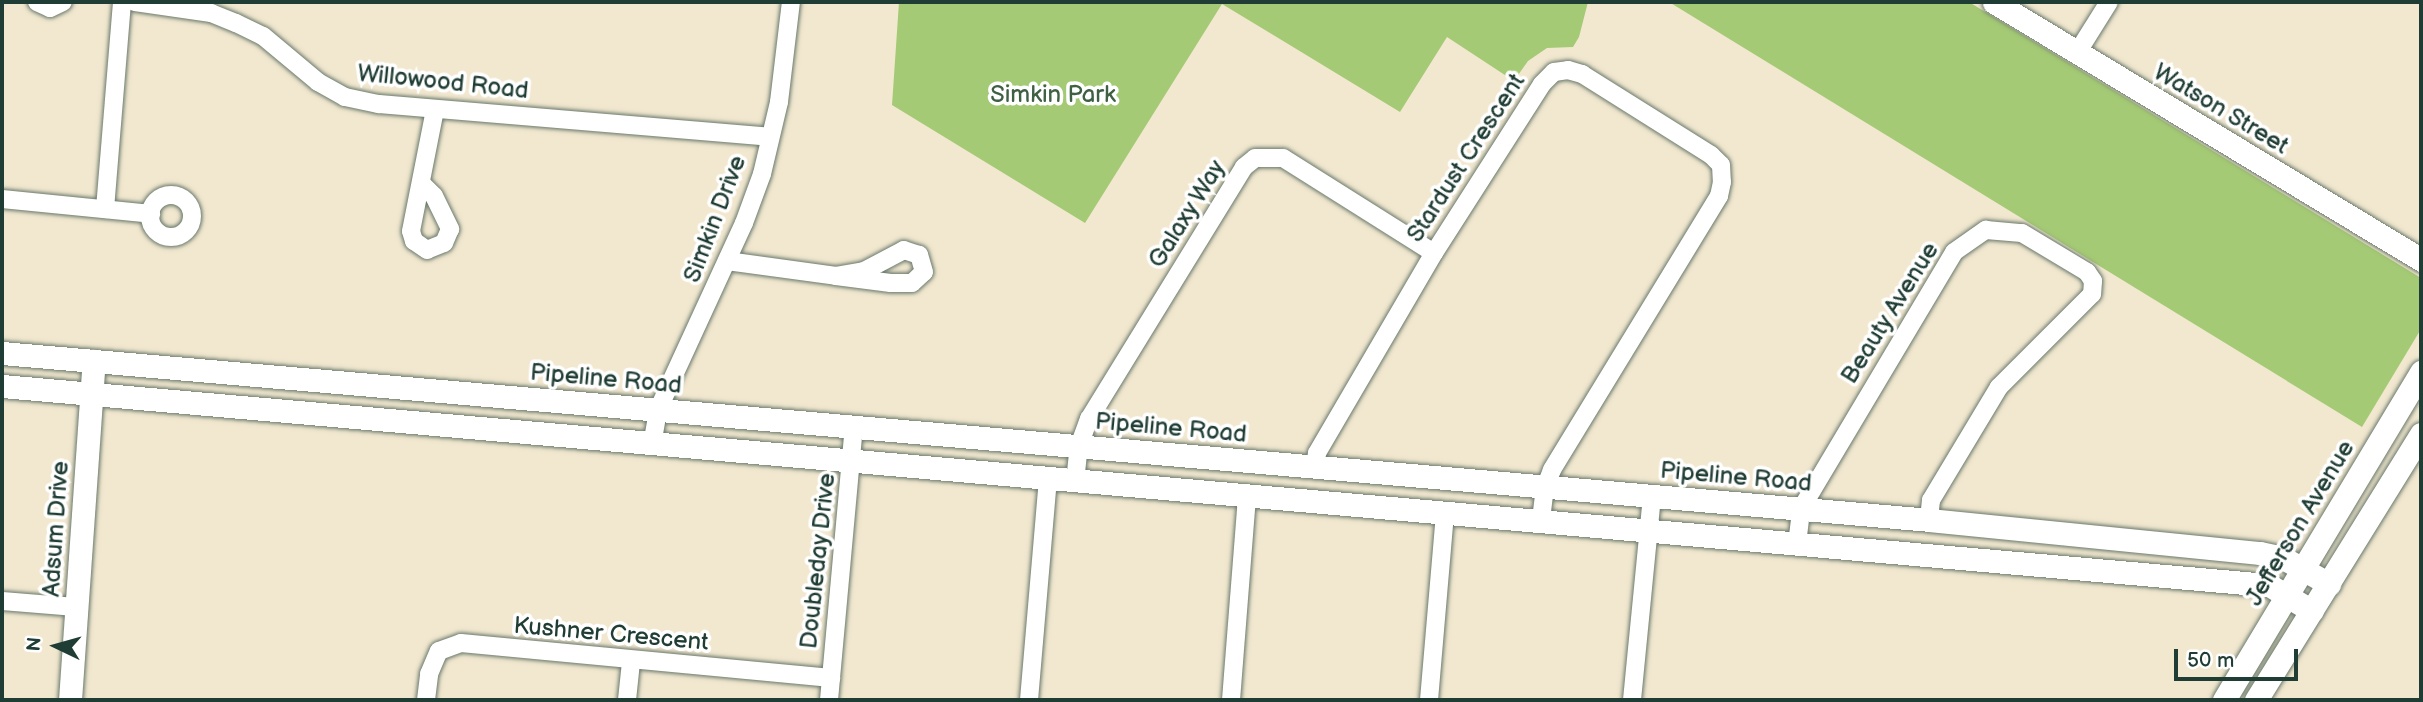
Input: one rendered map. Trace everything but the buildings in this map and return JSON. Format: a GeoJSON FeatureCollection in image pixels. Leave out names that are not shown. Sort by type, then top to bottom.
{"type":"FeatureCollection","features":[{"type":"Feature","properties":{"kind":"street"},"geometry":{"type":"LineString","coordinates":[[37,2],[50,8],[63,2]]}},
{"type":"Feature","properties":{"kind":"street"},"geometry":{"type":"LineString","coordinates":[[106,209],[122,2]]}},
{"type":"Feature","properties":{"kind":"street","name":"Willowood Road"},"geometry":{"type":"LineString","coordinates":[[135,2],[211,13],[236,23],[263,36],[318,82],[345,97],[435,110],[770,137]]}},
{"type":"Feature","properties":{"kind":"street","name":"Simkin Drive"},"geometry":{"type":"LineString","coordinates":[[653,445],[658,410],[757,190],[779,102],[791,2]]}},
{"type":"Feature","properties":{"kind":"street","name":"Watson Street"},"geometry":{"type":"LineString","coordinates":[[1994,2],[2421,260]]}},
{"type":"Feature","properties":{"kind":"street"},"geometry":{"type":"LineString","coordinates":[[2077,53],[2109,2]]}},
{"type":"Feature","properties":{"kind":"street","name":"Stardust Crescent"},"geometry":{"type":"LineString","coordinates":[[1315,467],[1317,453],[1434,253],[1542,84],[1554,72],[1582,74],[1711,155],[1721,165],[1722,182],[1719,196],[1552,470],[1545,486],[1541,522]]}},
{"type":"Feature","properties":{"kind":"street"},"geometry":{"type":"LineString","coordinates":[[421,183],[435,110]]}},
{"type":"Feature","properties":{"kind":"street","name":"Galaxy Way"},"geometry":{"type":"LineString","coordinates":[[1075,482],[1079,446],[1089,419],[1244,167],[1255,158],[1283,158],[1434,253]]}},
{"type":"Feature","properties":{"kind":"street"},"geometry":{"type":"LineString","coordinates":[[2,199],[151,214]]}},
{"type":"Feature","properties":{"kind":"street","name":"Beauty Avenue"},"geometry":{"type":"LineString","coordinates":[[1797,544],[1801,509],[1954,252],[1986,230],[2022,233],[2087,272],[2093,281],[2092,295],[1999,387],[1931,500],[1929,520]]}},
{"type":"Feature","properties":{"kind":"street"},"geometry":{"type":"LineString","coordinates":[[727,261],[836,276]]}},
{"type":"Feature","properties":{"kind":"street","name":"Pipeline Road"},"geometry":{"type":"LineString","coordinates":[[2,353],[1929,520],[2260,553],[2283,558],[2329,584]]}},
{"type":"Feature","properties":{"kind":"street","name":"Adsum Drive"},"geometry":{"type":"LineString","coordinates":[[70,700],[94,361]]}},
{"type":"Feature","properties":{"kind":"street","name":"Jefferson Avenue"},"geometry":{"type":"LineString","coordinates":[[2224,700],[2421,372]]}},
{"type":"Feature","properties":{"kind":"street"},"geometry":{"type":"LineString","coordinates":[[2,386],[852,463],[2269,585],[2312,611]]}},
{"type":"Feature","properties":{"kind":"street","name":"Doubleday Drive"},"geometry":{"type":"LineString","coordinates":[[829,700],[854,427]]}},
{"type":"Feature","properties":{"kind":"street"},"geometry":{"type":"LineString","coordinates":[[2256,700],[2421,434]]}},
{"type":"Feature","properties":{"kind":"street"},"geometry":{"type":"LineString","coordinates":[[1029,700],[1048,480]]}},
{"type":"Feature","properties":{"kind":"street"},"geometry":{"type":"LineString","coordinates":[[1632,700],[1652,496]]}},
{"type":"Feature","properties":{"kind":"street"},"geometry":{"type":"LineString","coordinates":[[1231,700],[1247,497]]}},
{"type":"Feature","properties":{"kind":"street"},"geometry":{"type":"LineString","coordinates":[[1429,700],[1445,514]]}},
{"type":"Feature","properties":{"kind":"street"},"geometry":{"type":"LineString","coordinates":[[2,601],[76,607]]}},
{"type":"Feature","properties":{"kind":"street","name":"Kushner Crescent"},"geometry":{"type":"LineString","coordinates":[[426,700],[429,674],[439,651],[461,643],[831,678]]}},
{"type":"Feature","properties":{"kind":"street"},"geometry":{"type":"LineString","coordinates":[[627,700],[631,661]]}},
{"type":"Feature","properties":{"kind":"green space","name":"Simkin Park"},"geometry":{"type":"Polygon","coordinates":[[[899,2],[1588,2],[1579,37],[1573,47],[1547,48],[1528,61],[1514,81],[1447,37],[1400,112],[1222,4],[1085,223],[892,105],[899,2]]]}},
{"type":"Feature","properties":{"kind":"green space"},"geometry":{"type":"Polygon","coordinates":[[[1669,2],[1969,2],[2421,278],[2421,329],[2362,427],[1669,2]]]}}]}
